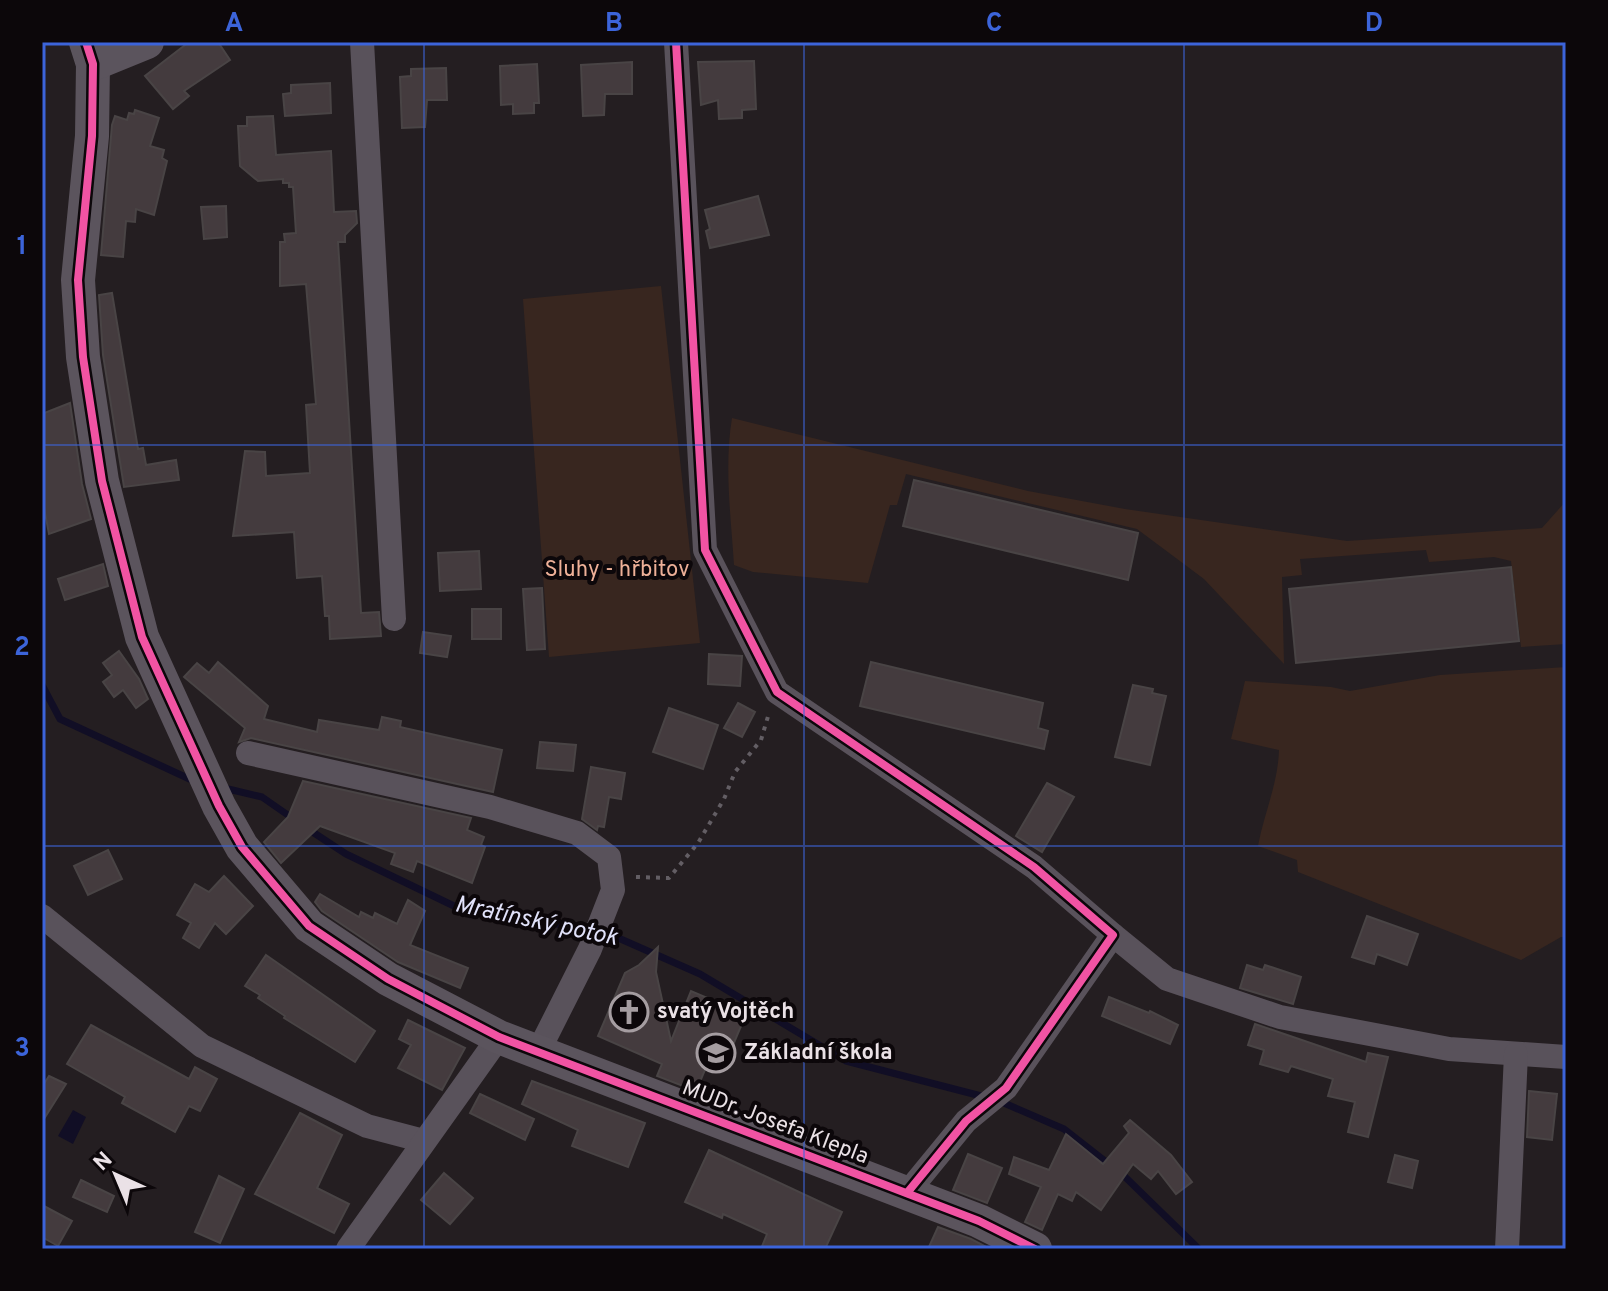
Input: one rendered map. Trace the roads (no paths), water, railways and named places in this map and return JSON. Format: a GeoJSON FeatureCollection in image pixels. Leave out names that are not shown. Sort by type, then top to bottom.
{"type":"FeatureCollection","features":[{"type":"Feature","properties":{"kind":"street"},"geometry":{"type":"LineString","coordinates":[[90,53],[147,42]]}},
{"type":"Feature","properties":{"kind":"street"},"geometry":{"type":"LineString","coordinates":[[362,42],[394,619]]}},
{"type":"Feature","properties":{"kind":"street"},"geometry":{"type":"LineString","coordinates":[[676,42],[705,550],[777,692],[1034,867],[1167,979],[1280,1017],[1449,1049],[1566,1057]]}},
{"type":"Feature","properties":{"kind":"street","name":"MUDr. Josefa Klepla"},"geometry":{"type":"LineString","coordinates":[[90,53],[92,136],[78,280],[83,357],[102,481],[142,637],[219,806],[242,847],[309,926],[388,979],[499,1037],[979,1221],[1035,1249]]}},
{"type":"Feature","properties":{"kind":"street"},"geometry":{"type":"LineString","coordinates":[[248,753],[476,803],[577,833],[609,857],[613,890],[590,949],[538,1052]]}},
{"type":"Feature","properties":{"kind":"street"},"geometry":{"type":"LineString","coordinates":[[42,916],[202,1046],[367,1126],[424,1141]]}},
{"type":"Feature","properties":{"kind":"street"},"geometry":{"type":"LineString","coordinates":[[907,1193],[966,1121],[1006,1088],[1113,935]]}},
{"type":"Feature","properties":{"kind":"street"},"geometry":{"type":"LineString","coordinates":[[348,1249],[499,1037]]}},
{"type":"Feature","properties":{"kind":"street"},"geometry":{"type":"LineString","coordinates":[[1507,1249],[1516,1054]]}},
{"type":"Feature","properties":{"kind":"waterway","name":"Mratínský potok"},"geometry":{"type":"LineString","coordinates":[[42,685],[60,719],[196,782]]}},
{"type":"Feature","properties":{"kind":"waterway","name":"Mratínský potok"},"geometry":{"type":"LineString","coordinates":[[224,788],[262,797],[295,820]]}},
{"type":"Feature","properties":{"kind":"waterway","name":"Mratínský potok"},"geometry":{"type":"LineString","coordinates":[[305,827],[346,854],[454,906],[607,933],[700,974],[846,1061],[985,1097]]}},
{"type":"Feature","properties":{"kind":"waterway","name":"Mratínský potok"},"geometry":{"type":"LineString","coordinates":[[997,1100],[1064,1129],[1110,1165]]}},
{"type":"Feature","properties":{"kind":"waterway","name":"Mratínský potok"},"geometry":{"type":"LineString","coordinates":[[1120,1172],[1199,1249]]}},
{"type":"Feature","properties":{"kind":"place","name":"svatý Vojtěch"},"geometry":{"type":"Point","coordinates":[629,1012]}},
{"type":"Feature","properties":{"kind":"place","name":"Základní škola"},"geometry":{"type":"Point","coordinates":[716,1053]}},
{"type":"Feature","properties":{"kind":"park label","name":"Sluhy - hřbitov"},"geometry":{"type":"Point","coordinates":[617,570]}}]}
